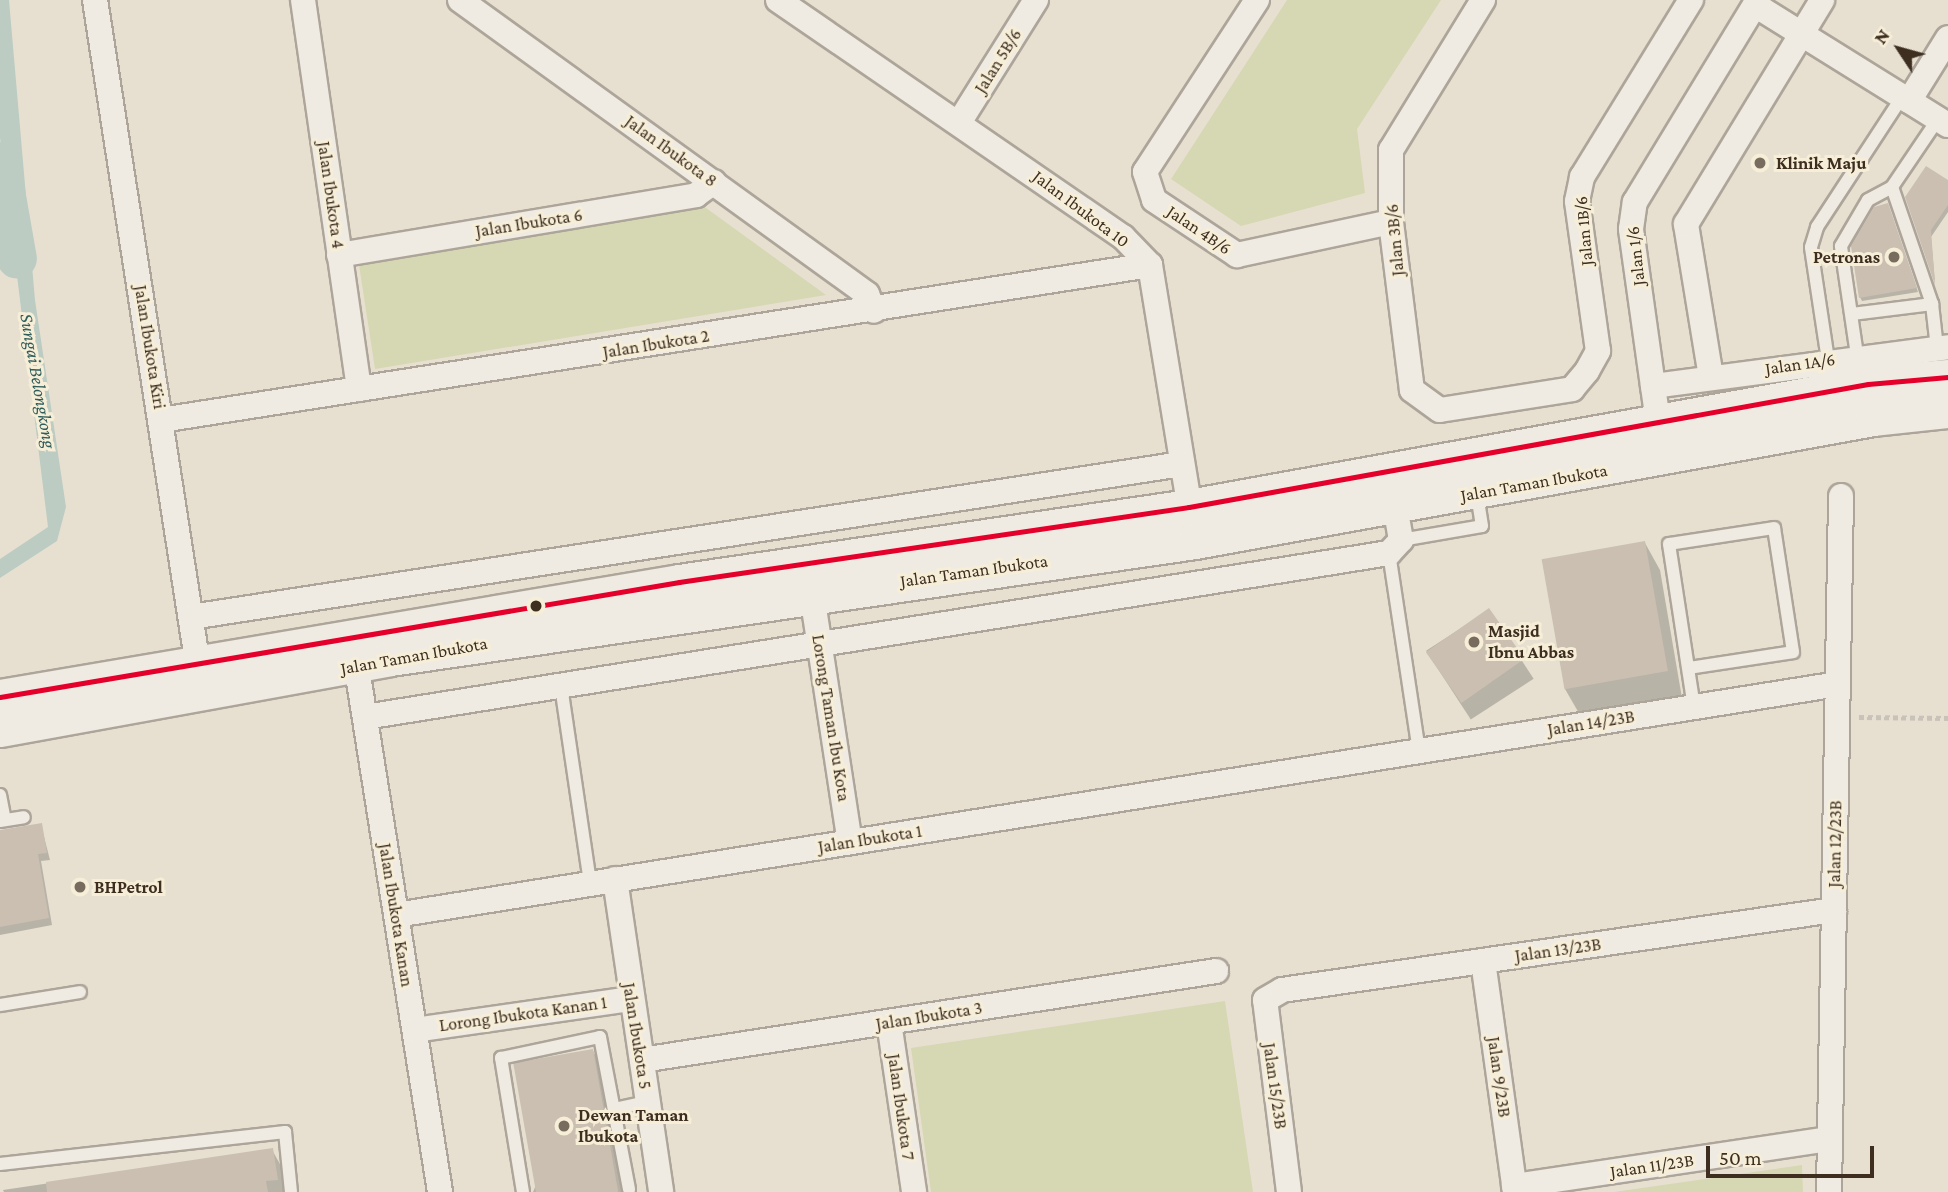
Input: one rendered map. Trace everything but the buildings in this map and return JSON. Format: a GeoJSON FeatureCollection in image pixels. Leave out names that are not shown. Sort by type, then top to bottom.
{"type":"FeatureCollection","features":[{"type":"Feature","properties":{"kind":"main road","name":"Jalan Taman Ibukota"},"geometry":{"type":"LineString","coordinates":[[0,729],[200,679],[354,652],[679,582],[1189,507],[1659,426],[1868,384],[1944,357]]}},
{"type":"Feature","properties":{"kind":"main road","name":"Jalan Taman Ibukota"},"geometry":{"type":"LineString","coordinates":[[354,652],[813,595],[1195,541],[1395,533],[1476,493],[1664,461],[1873,418],[1948,410]]}},
{"type":"Feature","properties":{"kind":"main road","name":"Jalan Taman Ibukota"},"geometry":{"type":"LineString","coordinates":[[0,698],[200,679]]}},
{"type":"Feature","properties":{"kind":"street","name":"Jalan Ibukota Kiri"},"geometry":{"type":"LineString","coordinates":[[95,0],[200,679]]}},
{"type":"Feature","properties":{"kind":"street","name":"Jalan Ibukota 4"},"geometry":{"type":"LineString","coordinates":[[303,0],[359,389]]}},
{"type":"Feature","properties":{"kind":"street","name":"Jalan Ibukota 8"},"geometry":{"type":"LineString","coordinates":[[460,0],[867,294],[874,311]]}},
{"type":"Feature","properties":{"kind":"street","name":"Jalan Ibukota 10"},"geometry":{"type":"LineString","coordinates":[[778,0],[808,8],[1123,237],[1150,265]]}},
{"type":"Feature","properties":{"kind":"street","name":"Jalan 5B/6"},"geometry":{"type":"LineString","coordinates":[[960,121],[1036,0]]}},
{"type":"Feature","properties":{"kind":"street","name":"Jalan 4B/6"},"geometry":{"type":"LineString","coordinates":[[1257,0],[1146,172],[1154,200],[1237,255],[1391,222]]}},
{"type":"Feature","properties":{"kind":"street","name":"Jalan 3B/6"},"geometry":{"type":"LineString","coordinates":[[1483,0],[1397,135],[1391,222],[1412,390],[1440,410],[1519,399]]}},
{"type":"Feature","properties":{"kind":"street","name":"Jalan 1B/6"},"geometry":{"type":"LineString","coordinates":[[1519,399],[1572,388],[1598,351],[1577,201],[1582,177],[1691,0]]}},
{"type":"Feature","properties":{"kind":"street"},"geometry":{"type":"LineString","coordinates":[[1711,377],[1686,224],[1822,0]]}},
{"type":"Feature","properties":{"kind":"street"},"geometry":{"type":"LineString","coordinates":[[1756,3],[1943,122]]}},
{"type":"Feature","properties":{"kind":"street","name":"Jalan 1/6"},"geometry":{"type":"LineString","coordinates":[[1664,461],[1631,229],[1634,202],[1756,3]]}},
{"type":"Feature","properties":{"kind":"street"},"geometry":{"type":"LineString","coordinates":[[1905,99],[1948,38]]}},
{"type":"Feature","properties":{"kind":"street","name":"Jalan Ibukota 6"},"geometry":{"type":"LineString","coordinates":[[339,255],[696,195],[714,182]]}},
{"type":"Feature","properties":{"kind":"street","name":"Jalan Ibukota 2"},"geometry":{"type":"LineString","coordinates":[[161,420],[874,311],[1150,265]]}},
{"type":"Feature","properties":{"kind":"street"},"geometry":{"type":"LineString","coordinates":[[1150,265],[1195,541]]}},
{"type":"Feature","properties":{"kind":"street","name":"Jalan 1A/6"},"geometry":{"type":"LineString","coordinates":[[1653,386],[1857,355],[1944,357]]}},
{"type":"Feature","properties":{"kind":"street"},"geometry":{"type":"LineString","coordinates":[[191,617],[1182,464]]}},
{"type":"Feature","properties":{"kind":"street","name":"Jalan 12/23B"},"geometry":{"type":"LineString","coordinates":[[1829,1192],[1841,496]]}},
{"type":"Feature","properties":{"kind":"street"},"geometry":{"type":"LineString","coordinates":[[365,717],[820,644],[1395,533]]}},
{"type":"Feature","properties":{"kind":"street"},"geometry":{"type":"LineString","coordinates":[[671,541],[679,582]]}},
{"type":"Feature","properties":{"kind":"street","name":"Lorong Taman Ibu Kota"},"geometry":{"type":"LineString","coordinates":[[813,595],[850,842]]}},
{"type":"Feature","properties":{"kind":"street","name":"Jalan Ibukota Kanan"},"geometry":{"type":"LineString","coordinates":[[354,652],[440,1192]]}},
{"type":"Feature","properties":{"kind":"street","name":"Jalan 14/23B"},"geometry":{"type":"LineString","coordinates":[[1344,763],[1838,684]]}},
{"type":"Feature","properties":{"kind":"street","name":"Jalan Ibukota 1"},"geometry":{"type":"LineString","coordinates":[[396,915],[1344,763]]}},
{"type":"Feature","properties":{"kind":"street","name":"Jalan Ibukota 5"},"geometry":{"type":"LineString","coordinates":[[615,879],[661,1192]]}},
{"type":"Feature","properties":{"kind":"street","name":"Jalan 13/23B"},"geometry":{"type":"LineString","coordinates":[[1282,990],[1834,910]]}},
{"type":"Feature","properties":{"kind":"street","name":"Jalan 9/23B"},"geometry":{"type":"LineString","coordinates":[[1483,961],[1515,1189]]}},
{"type":"Feature","properties":{"kind":"street","name":"Jalan Ibukota 3"},"geometry":{"type":"LineString","coordinates":[[642,1060],[1216,971]]}},
{"type":"Feature","properties":{"kind":"street","name":"Jalan 15/23B"},"geometry":{"type":"LineString","coordinates":[[1282,990],[1265,1000],[1289,1192]]}},
{"type":"Feature","properties":{"kind":"street","name":"Lorong Ibukota Kanan 1"},"geometry":{"type":"LineString","coordinates":[[415,1030],[631,999]]}},
{"type":"Feature","properties":{"kind":"street","name":"Jalan Ibukota 7"},"geometry":{"type":"LineString","coordinates":[[889,1022],[914,1192]]}},
{"type":"Feature","properties":{"kind":"street","name":"Jalan 11/23B"},"geometry":{"type":"LineString","coordinates":[[1515,1189],[1830,1139]]}},
{"type":"Feature","properties":{"kind":"lane"},"geometry":{"type":"LineString","coordinates":[[1828,360],[1811,247],[1817,227],[1905,99]]}},
{"type":"Feature","properties":{"kind":"lane"},"geometry":{"type":"LineString","coordinates":[[1857,355],[1841,246],[1868,200],[1892,187],[1943,122]]}},
{"type":"Feature","properties":{"kind":"lane"},"geometry":{"type":"LineString","coordinates":[[1892,187],[1932,304],[1944,357]]}},
{"type":"Feature","properties":{"kind":"lane"},"geometry":{"type":"LineString","coordinates":[[1852,314],[1932,304]]}},
{"type":"Feature","properties":{"kind":"lane"},"geometry":{"type":"LineString","coordinates":[[1689,668],[1793,652],[1774,528],[1670,544],[1694,707]]}},
{"type":"Feature","properties":{"kind":"lane"},"geometry":{"type":"LineString","coordinates":[[1395,533],[1419,751]]}},
{"type":"Feature","properties":{"kind":"lane"},"geometry":{"type":"LineString","coordinates":[[561,686],[590,883]]}},
{"type":"Feature","properties":{"kind":"lane"},"geometry":{"type":"LineString","coordinates":[[0,795],[2,820],[24,817]]}},
{"type":"Feature","properties":{"kind":"lane"},"geometry":{"type":"LineString","coordinates":[[0,1005],[79,992]]}},
{"type":"Feature","properties":{"kind":"lane"},"geometry":{"type":"LineString","coordinates":[[523,1192],[501,1058],[600,1037],[629,1189]]}},
{"type":"Feature","properties":{"kind":"lane"},"geometry":{"type":"LineString","coordinates":[[614,1109],[648,1102]]}},
{"type":"Feature","properties":{"kind":"lane"},"geometry":{"type":"LineString","coordinates":[[0,1164],[285,1132],[291,1192]]}},
{"type":"Feature","properties":{"kind":"path"},"geometry":{"type":"LineString","coordinates":[[1837,717],[1948,718]]}},
{"type":"Feature","properties":{"kind":"green space"},"geometry":{"type":"Polygon","coordinates":[[[1287,0],[1441,0],[1357,129],[1365,193],[1241,226],[1171,179],[1287,0]]]}},
{"type":"Feature","properties":{"kind":"green space"},"geometry":{"type":"Polygon","coordinates":[[[702,205],[826,295],[375,369],[359,265],[702,205]]]}},
{"type":"Feature","properties":{"kind":"green space"},"geometry":{"type":"Polygon","coordinates":[[[1225,1001],[1253,1192],[931,1192],[911,1048],[1225,1001]]]}},
{"type":"Feature","properties":{"kind":"green space"},"geometry":{"type":"Polygon","coordinates":[[[1802,1165],[1803,1192],[1614,1192],[1802,1165]]]}},
{"type":"Feature","properties":{"kind":"water"},"geometry":{"type":"Polygon","coordinates":[[[0,0],[9,0],[35,300],[66,507],[57,541],[0,578],[0,559],[48,527],[0,138],[0,0]]]}},
{"type":"Feature","properties":{"kind":"waterway","name":"Sungai Belongkong"},"geometry":{"type":"LineString","coordinates":[[0,162],[17,259]]}},
{"type":"Feature","properties":{"kind":"transit line"},"geometry":{"type":"LineString","coordinates":[[0,697],[679,582],[1189,507],[1868,384],[1948,377]]}},
{"type":"Feature","properties":{"kind":"place","name":"Klinik Maju"},"geometry":{"type":"Point","coordinates":[1760,163]}},
{"type":"Feature","properties":{"kind":"place","name":"Petronas"},"geometry":{"type":"Point","coordinates":[1894,257]}},
{"type":"Feature","properties":{"kind":"place","name":"Masjid Ibnu Abbas"},"geometry":{"type":"Point","coordinates":[1474,642]}},
{"type":"Feature","properties":{"kind":"place","name":"BHPetrol"},"geometry":{"type":"Point","coordinates":[80,887]}},
{"type":"Feature","properties":{"kind":"place","name":"Dewan Taman Ibukota"},"geometry":{"type":"Point","coordinates":[564,1126]}}]}
